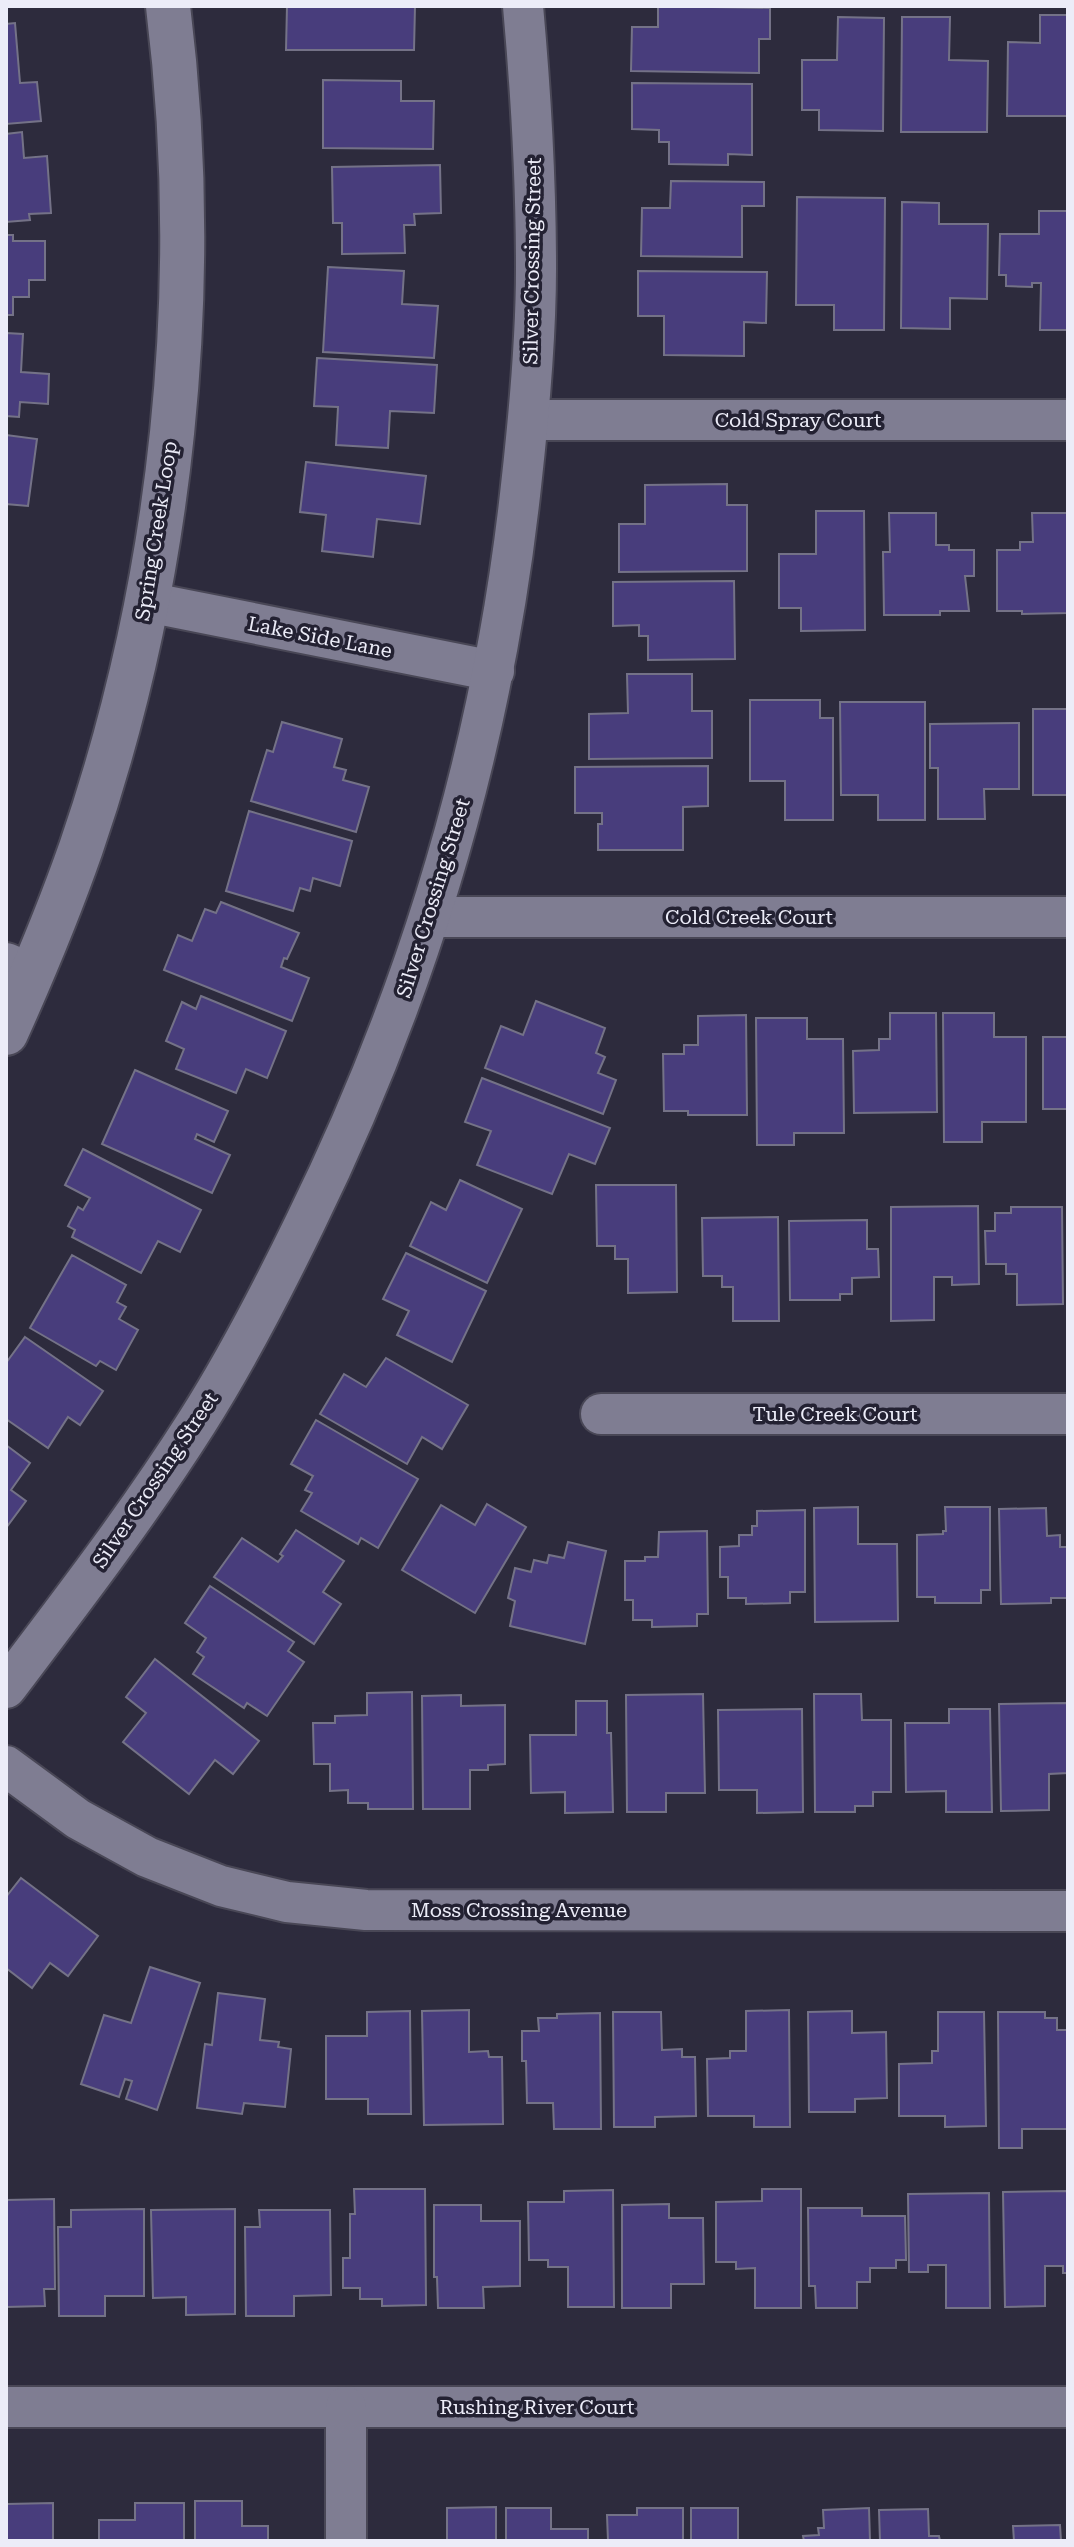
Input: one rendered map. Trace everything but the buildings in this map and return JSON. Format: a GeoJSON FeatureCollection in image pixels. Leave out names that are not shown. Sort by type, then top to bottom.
{"type":"FeatureCollection","features":[{"type":"Feature","properties":{"kind":"street","name":"Spring Creek Loop"},"geometry":{"type":"LineString","coordinates":[[6,1033],[19,969],[85,834],[117,730],[147,602],[171,445],[181,314],[182,182],[168,6]]}},
{"type":"Feature","properties":{"kind":"street","name":"Silver Crossing Street"},"geometry":{"type":"LineString","coordinates":[[6,1688],[111,1550],[189,1433],[276,1285],[344,1144],[406,991],[431,917],[468,785],[494,671],[516,536],[529,420],[536,273],[533,117],[523,6]]}},
{"type":"Feature","properties":{"kind":"street","name":"Cold Spray Court"},"geometry":{"type":"LineString","coordinates":[[529,420],[1068,420]]}},
{"type":"Feature","properties":{"kind":"street","name":"Lake Side Lane"},"geometry":{"type":"LineString","coordinates":[[147,602],[494,671]]}},
{"type":"Feature","properties":{"kind":"street","name":"Cold Creek Court"},"geometry":{"type":"LineString","coordinates":[[431,917],[1068,917]]}},
{"type":"Feature","properties":{"kind":"street","name":"Tule Creek Court"},"geometry":{"type":"LineString","coordinates":[[601,1414],[1068,1414]]}},
{"type":"Feature","properties":{"kind":"street","name":"Moss Crossing Avenue"},"geometry":{"type":"LineString","coordinates":[[6,1766],[78,1819],[147,1857],[221,1886],[287,1902],[366,1910],[1068,1911]]}},
{"type":"Feature","properties":{"kind":"street","name":"Rushing River Court"},"geometry":{"type":"LineString","coordinates":[[6,2407],[1068,2407]]}},
{"type":"Feature","properties":{"kind":"street"},"geometry":{"type":"LineString","coordinates":[[346,2407],[346,2541]]}}]}
